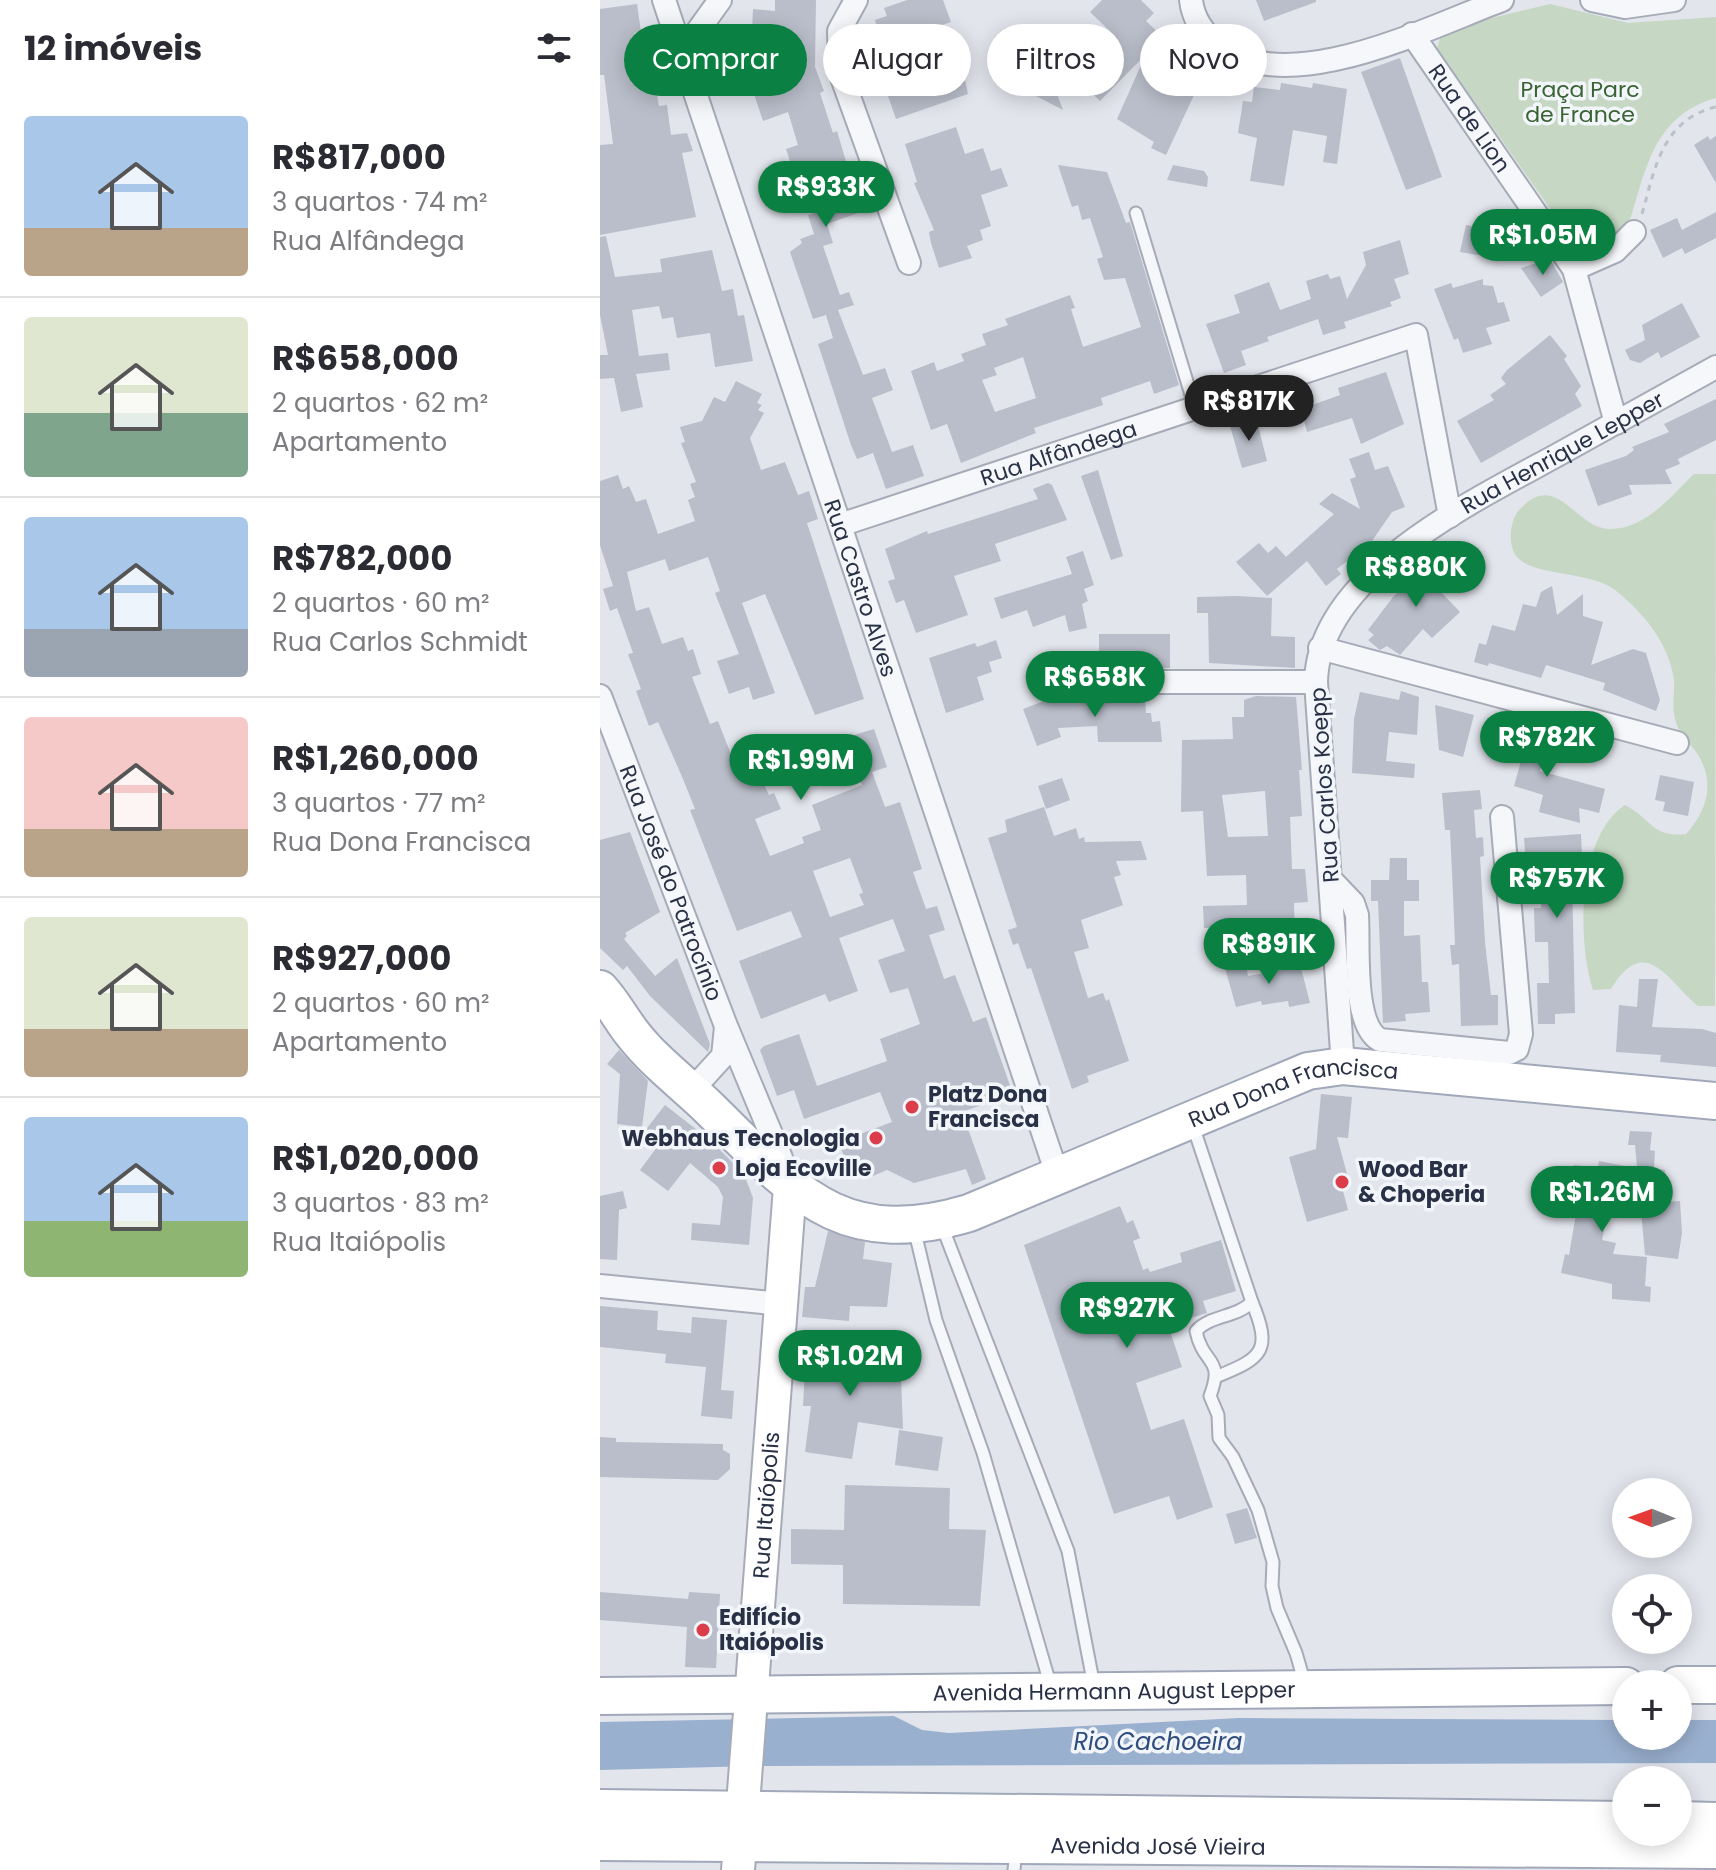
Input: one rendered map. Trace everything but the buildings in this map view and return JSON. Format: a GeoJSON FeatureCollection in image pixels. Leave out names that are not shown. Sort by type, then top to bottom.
{"type":"FeatureCollection","features":[{"type":"Feature","properties":{"kind":"main road"},"geometry":{"type":"LineString","coordinates":[[606,995],[643,1023],[696,1084],[786,1172],[826,1195],[914,1223]]}},
{"type":"Feature","properties":{"kind":"main road","name":"Rua Dona Francisca"},"geometry":{"type":"LineString","coordinates":[[914,1223],[1058,1177],[1293,1076],[1343,1066],[1716,1101]]}},
{"type":"Feature","properties":{"kind":"main road","name":"Rua Itaiópolis"},"geometry":{"type":"LineString","coordinates":[[742,1825],[781,1304],[786,1172]]}},
{"type":"Feature","properties":{"kind":"main road"},"geometry":{"type":"LineString","coordinates":[[1692,1685],[1716,1685]]}},
{"type":"Feature","properties":{"kind":"main road","name":"Avenida Hermann August Lepper"},"geometry":{"type":"LineString","coordinates":[[600,1696],[751,1703],[1052,1691],[1612,1686]]}},
{"type":"Feature","properties":{"kind":"main road","name":"Avenida José Vieira"},"geometry":{"type":"LineString","coordinates":[[600,1808],[1015,1857],[1492,1854],[1627,1846]]}},
{"type":"Feature","properties":{"kind":"main road","name":"Avenida José Vieira"},"geometry":{"type":"LineString","coordinates":[[600,1842],[742,1825],[1612,1820]]}},
{"type":"Feature","properties":{"kind":"main road","name":"Avenida José Vieira"},"geometry":{"type":"LineString","coordinates":[[1692,1835],[1716,1821]]}},
{"type":"Feature","properties":{"kind":"main road","name":"Avenida José Vieira"},"geometry":{"type":"LineString","coordinates":[[1692,1846],[1716,1850]]}},
{"type":"Feature","properties":{"kind":"street","name":"Rua Castro Alves"},"geometry":{"type":"LineString","coordinates":[[664,0],[672,24]]}},
{"type":"Feature","properties":{"kind":"street"},"geometry":{"type":"LineString","coordinates":[[703,24],[720,0]]}},
{"type":"Feature","properties":{"kind":"street"},"geometry":{"type":"LineString","coordinates":[[856,0],[839,31],[840,72],[909,263]]}},
{"type":"Feature","properties":{"kind":"street"},"geometry":{"type":"LineString","coordinates":[[1191,0],[1197,22],[1207,36],[1245,60],[1266,65],[1322,63],[1502,0]]}},
{"type":"Feature","properties":{"kind":"street"},"geometry":{"type":"LineString","coordinates":[[1592,0],[1625,7],[1674,0]]}},
{"type":"Feature","properties":{"kind":"street","name":"Rua de Lion"},"geometry":{"type":"LineString","coordinates":[[1412,34],[1574,269],[1616,423]]}},
{"type":"Feature","properties":{"kind":"street","name":"Rua Castro Alves"},"geometry":{"type":"LineString","coordinates":[[696,96],[1058,1177]]}},
{"type":"Feature","properties":{"kind":"street"},"geometry":{"type":"LineString","coordinates":[[1574,269],[1615,251],[1634,232]]}},
{"type":"Feature","properties":{"kind":"street","name":"Rua Alfândega"},"geometry":{"type":"LineString","coordinates":[[840,525],[1416,335],[1450,516]]}},
{"type":"Feature","properties":{"kind":"street","name":"Rua Henrique Lepper"},"geometry":{"type":"LineString","coordinates":[[1320,648],[1343,607],[1362,586],[1394,556],[1450,516],[1716,367]]}},
{"type":"Feature","properties":{"kind":"street"},"geometry":{"type":"LineString","coordinates":[[1320,648],[1677,743]]}},
{"type":"Feature","properties":{"kind":"street","name":"Rua Carlos Koepp"},"geometry":{"type":"LineString","coordinates":[[1320,648],[1316,682],[1343,1066]]}},
{"type":"Feature","properties":{"kind":"street"},"geometry":{"type":"LineString","coordinates":[[1079,682],[1316,682]]}},
{"type":"Feature","properties":{"kind":"street","name":"Rua José do Patrocínio"},"geometry":{"type":"LineString","coordinates":[[600,696],[726,1026],[786,1172]]}},
{"type":"Feature","properties":{"kind":"street"},"geometry":{"type":"LineString","coordinates":[[1331,880],[1353,903],[1357,915],[1361,1011],[1372,1036],[1380,1040],[1509,1053],[1517,1049],[1521,1034],[1502,817]]}},
{"type":"Feature","properties":{"kind":"street","name":"Rua José do Patrocínio"},"geometry":{"type":"LineString","coordinates":[[696,1084],[723,1056],[726,1026]]}},
{"type":"Feature","properties":{"kind":"street"},"geometry":{"type":"LineString","coordinates":[[600,1286],[781,1304]]}},
{"type":"Feature","properties":{"kind":"lane"},"geometry":{"type":"LineString","coordinates":[[1136,213],[1195,408]]}},
{"type":"Feature","properties":{"kind":"lane"},"geometry":{"type":"LineString","coordinates":[[1191,1120],[1264,1338],[1255,1360],[1218,1376]]}},
{"type":"Feature","properties":{"kind":"lane"},"geometry":{"type":"LineString","coordinates":[[914,1223],[1068,1551],[1095,1691]]}},
{"type":"Feature","properties":{"kind":"lane"},"geometry":{"type":"LineString","coordinates":[[914,1223],[936,1320],[983,1453],[1052,1691]]}},
{"type":"Feature","properties":{"kind":"lane"},"geometry":{"type":"LineString","coordinates":[[1252,1302],[1241,1312],[1202,1324],[1196,1331],[1200,1350],[1215,1364],[1218,1376],[1210,1396],[1218,1415],[1219,1438],[1258,1510],[1273,1562],[1272,1586],[1277,1608],[1296,1653],[1306,1689]]}},
{"type":"Feature","properties":{"kind":"path"},"geometry":{"type":"LineString","coordinates":[[1634,232],[1663,145],[1692,116],[1716,107]]}},
{"type":"Feature","properties":{"kind":"green space","name":"Praça Parc de France"},"geometry":{"type":"Polygon","coordinates":[[[1550,4],[1628,23],[1716,17],[1716,98],[1695,106],[1665,132],[1647,166],[1628,227],[1621,236],[1582,254],[1437,48],[1442,32],[1450,28],[1550,4]]]}},
{"type":"Feature","properties":{"kind":"green space"},"geometry":{"type":"Polygon","coordinates":[[[1694,474],[1716,474],[1715,1006],[1698,1006],[1667,975],[1646,963],[1635,964],[1624,972],[1611,989],[1593,990],[1584,945],[1583,918],[1590,864],[1598,840],[1609,820],[1625,805],[1659,830],[1686,834],[1704,805],[1706,773],[1696,752],[1677,726],[1671,666],[1661,641],[1645,618],[1605,584],[1526,564],[1514,553],[1511,540],[1517,513],[1534,498],[1546,495],[1556,498],[1598,527],[1623,528],[1657,510],[1694,474]]]}},
{"type":"Feature","properties":{"kind":"water","name":"Rio Cachoeira"},"geometry":{"type":"Polygon","coordinates":[[[894,1716],[922,1730],[949,1733],[1239,1718],[1612,1720],[1612,1750],[1692,1750],[1692,1720],[1716,1720],[1716,1763],[754,1766],[600,1770],[600,1722],[894,1716]]]}},
{"type":"Feature","properties":{"kind":"place","name":"Platz Dona Francisca"},"geometry":{"type":"Point","coordinates":[912,1107]}},
{"type":"Feature","properties":{"kind":"place","name":"Webhaus Tecnologia"},"geometry":{"type":"Point","coordinates":[876,1138]}},
{"type":"Feature","properties":{"kind":"place","name":"Loja Ecoville"},"geometry":{"type":"Point","coordinates":[719,1168]}},
{"type":"Feature","properties":{"kind":"place","name":"Wood Bar & Choperia"},"geometry":{"type":"Point","coordinates":[1342,1182]}},
{"type":"Feature","properties":{"kind":"place","name":"Edifício Itaiópolis"},"geometry":{"type":"Point","coordinates":[703,1630]}}]}
